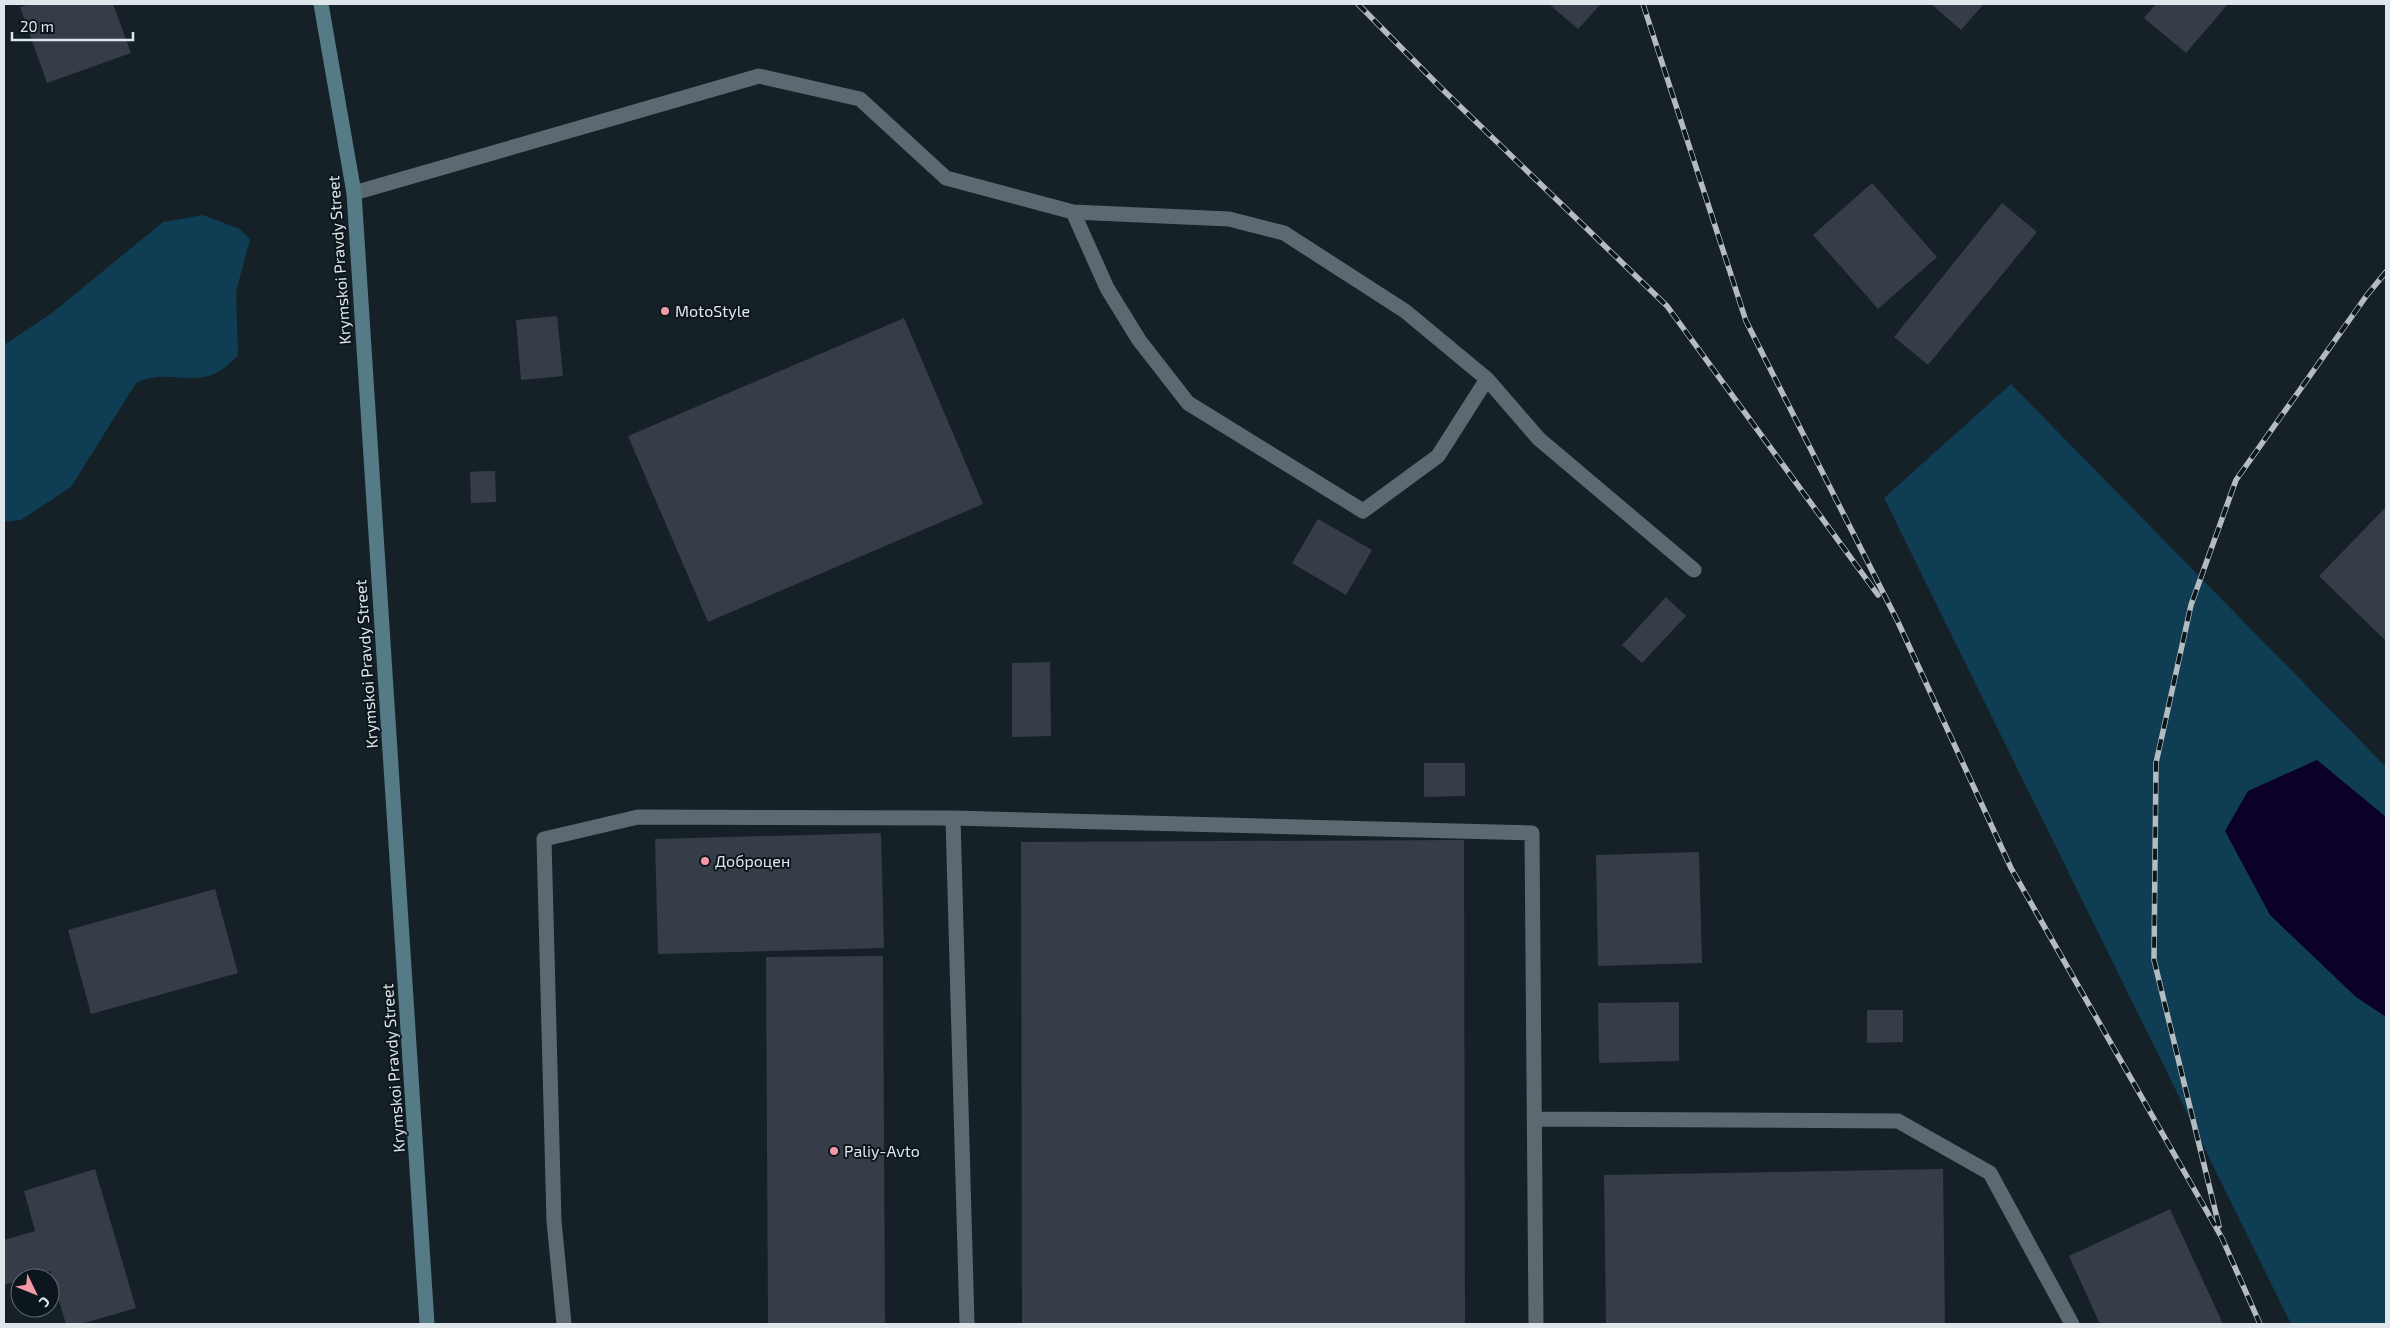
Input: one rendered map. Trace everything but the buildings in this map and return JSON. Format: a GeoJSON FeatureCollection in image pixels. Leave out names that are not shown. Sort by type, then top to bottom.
{"type":"FeatureCollection","features":[{"type":"Feature","properties":{"kind":"street","name":"Krymskoi Pravdy Street"},"geometry":{"type":"LineString","coordinates":[[321,4],[354,193],[427,1324]]}},
{"type":"Feature","properties":{"kind":"lane"},"geometry":{"type":"LineString","coordinates":[[354,193],[759,76],[860,99],[946,178],[1073,212],[1230,219],[1284,233],[1405,311],[1487,379],[1539,439],[1694,570]]}},
{"type":"Feature","properties":{"kind":"lane"},"geometry":{"type":"LineString","coordinates":[[1073,212],[1107,288],[1139,340],[1188,403],[1363,511],[1438,456],[1487,379]]}},
{"type":"Feature","properties":{"kind":"lane"},"geometry":{"type":"LineString","coordinates":[[564,1324],[554,1221],[544,839],[638,817],[953,818],[1532,832],[1536,1324]]}},
{"type":"Feature","properties":{"kind":"lane"},"geometry":{"type":"LineString","coordinates":[[953,818],[967,1324]]}},
{"type":"Feature","properties":{"kind":"lane"},"geometry":{"type":"LineString","coordinates":[[1534,1118],[1898,1121],[1990,1173],[2072,1324]]}},
{"type":"Feature","properties":{"kind":"shaded area"},"geometry":{"type":"Polygon","coordinates":[[[203,215],[240,229],[250,239],[236,292],[238,355],[225,368],[212,375],[199,378],[149,378],[136,383],[71,487],[21,520],[4,522],[4,345],[52,313],[163,222],[203,215]]]}},
{"type":"Feature","properties":{"kind":"shaded area"},"geometry":{"type":"Polygon","coordinates":[[[2011,384],[2386,767],[2386,1324],[2291,1324],[1884,498],[2011,384]]]}},
{"type":"Feature","properties":{"kind":"shaded area"},"geometry":{"type":"Polygon","coordinates":[[[2317,760],[2386,817],[2386,1017],[2356,997],[2270,915],[2225,831],[2248,791],[2317,760]]]}},
{"type":"Feature","properties":{"kind":"railway"},"geometry":{"type":"LineString","coordinates":[[1358,4],[1441,88],[1667,306],[1878,595]]}},
{"type":"Feature","properties":{"kind":"railway"},"geometry":{"type":"LineString","coordinates":[[1643,4],[1746,321],[1898,622],[2011,868],[2222,1238],[2260,1324]]}},
{"type":"Feature","properties":{"kind":"railway"},"geometry":{"type":"LineString","coordinates":[[2219,1226],[2154,960],[2156,763],[2191,605],[2236,480],[2367,295],[2386,272]]}},
{"type":"Feature","properties":{"kind":"place","name":"MotoStyle"},"geometry":{"type":"Point","coordinates":[665,311]}},
{"type":"Feature","properties":{"kind":"place","name":"Доброцен"},"geometry":{"type":"Point","coordinates":[705,861]}},
{"type":"Feature","properties":{"kind":"place","name":"Paliy-Avto"},"geometry":{"type":"Point","coordinates":[834,1151]}}]}
